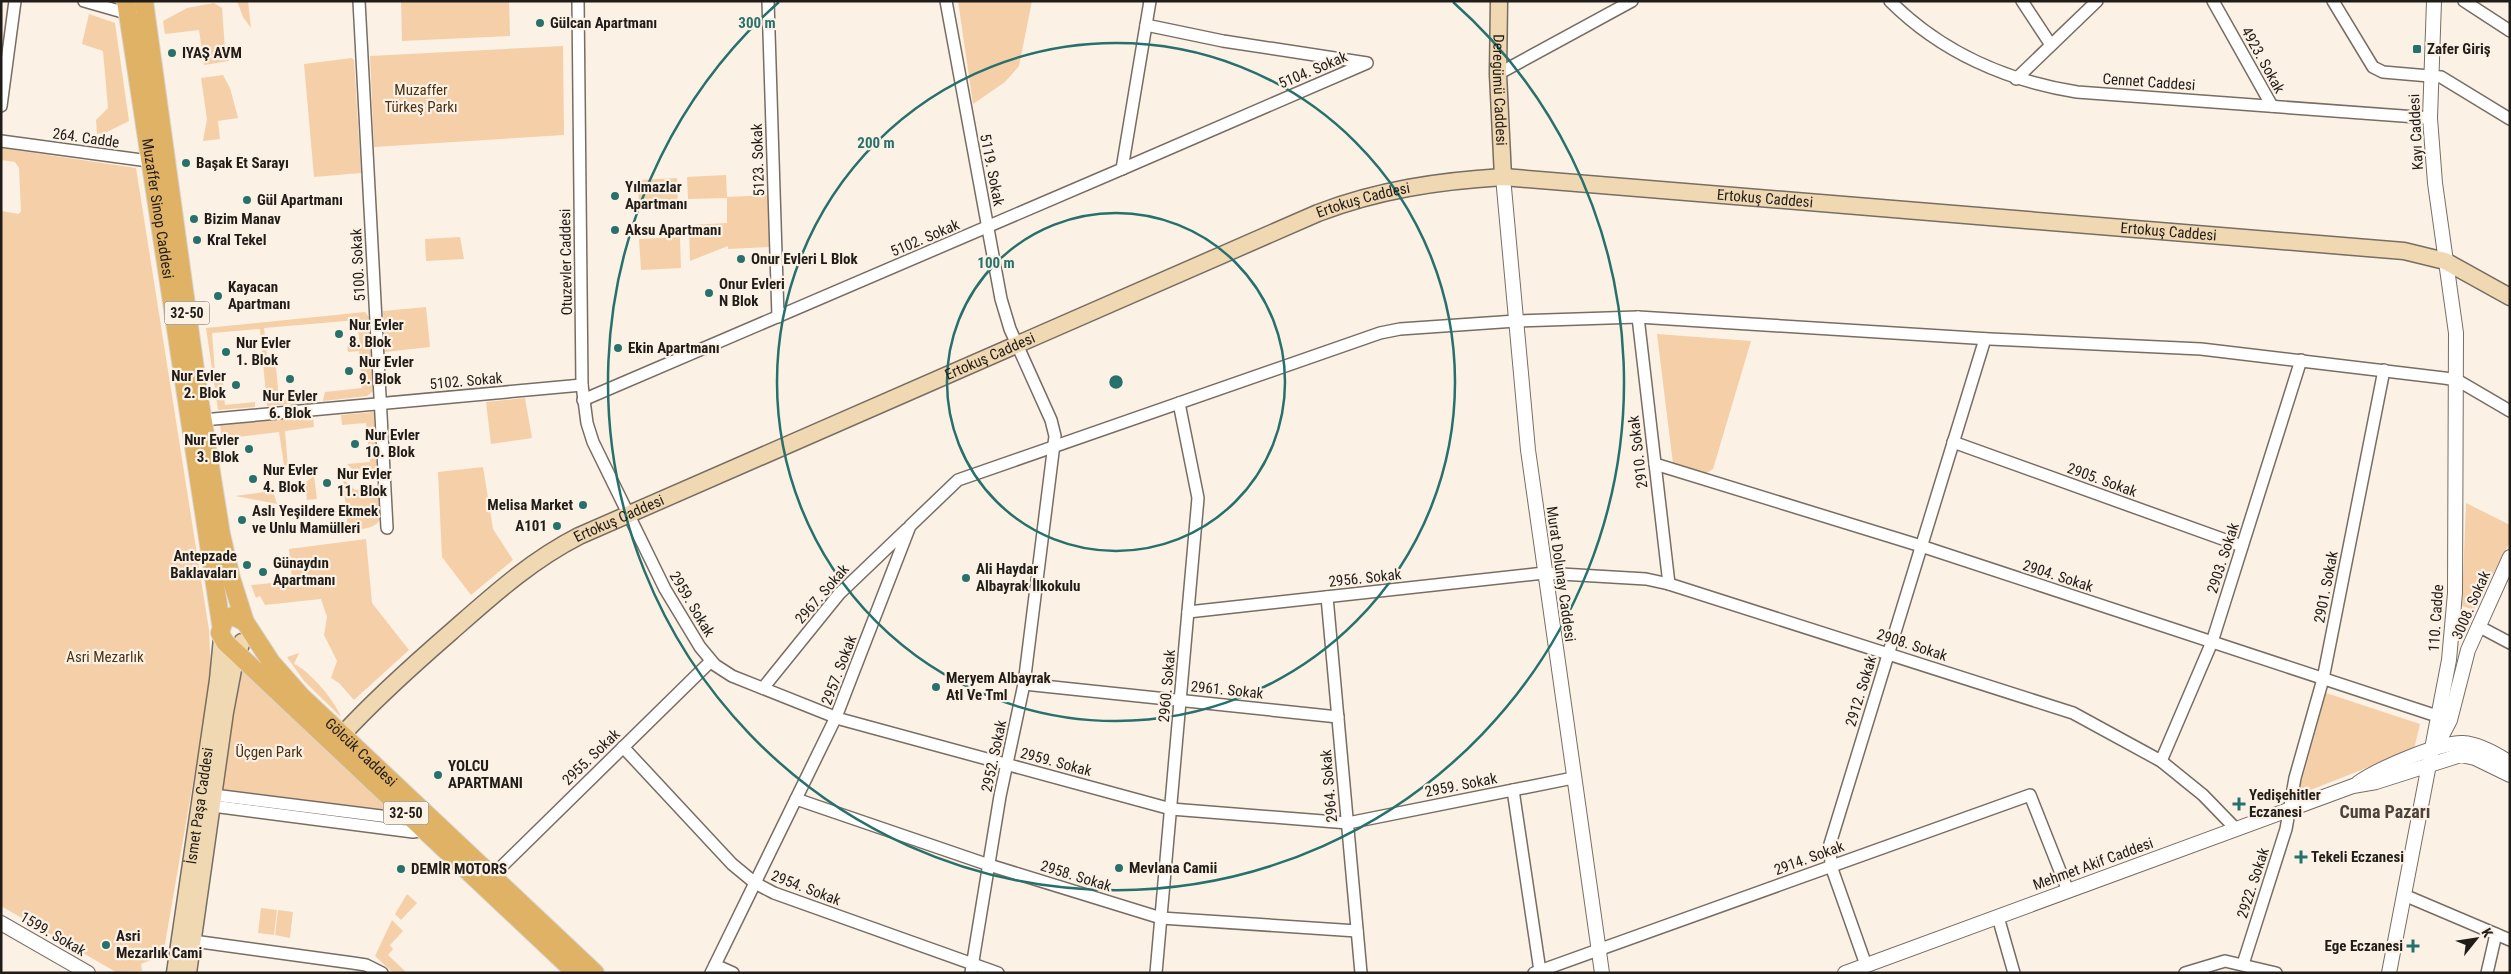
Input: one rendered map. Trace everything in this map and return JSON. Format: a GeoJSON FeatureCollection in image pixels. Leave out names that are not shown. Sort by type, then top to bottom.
{"type":"FeatureCollection","features":[{"type":"Feature","properties":{"kind":"main road","name":"Deregümü Caddesi"},"geometry":{"type":"LineString","coordinates":[[1499,1],[1498,74],[1503,177]]}},
{"type":"Feature","properties":{"kind":"main road","name":"Muzaffer Sinop Caddesi"},"geometry":{"type":"LineString","coordinates":[[127,7],[158,162],[203,420],[225,552],[234,635]]}},
{"type":"Feature","properties":{"kind":"main road","name":"Muzaffer Sinop Caddesi"},"geometry":{"type":"LineString","coordinates":[[145,10],[158,162],[234,635]]}},
{"type":"Feature","properties":{"kind":"main road","name":"Ertokuş Caddesi"},"geometry":{"type":"LineString","coordinates":[[342,735],[385,690],[526,567],[555,548],[1016,344],[1344,203],[1418,184],[1503,177],[2394,250],[2419,253],[2445,260],[2510,297]]}},
{"type":"Feature","properties":{"kind":"main road","name":"Gölcük Caddesi"},"geometry":{"type":"LineString","coordinates":[[234,635],[280,674],[342,735],[425,822],[492,876],[594,973]]}},
{"type":"Feature","properties":{"kind":"main road","name":"Gölcük Caddesi"},"geometry":{"type":"LineString","coordinates":[[234,635],[576,973]]}},
{"type":"Feature","properties":{"kind":"main road","name":"İsmet Paşa Caddesi"},"geometry":{"type":"LineString","coordinates":[[180,971],[206,799],[234,635]]}},
{"type":"Feature","properties":{"kind":"street"},"geometry":{"type":"LineString","coordinates":[[1,106],[15,1]]}},
{"type":"Feature","properties":{"kind":"street"},"geometry":{"type":"LineString","coordinates":[[84,1],[145,10]]}},
{"type":"Feature","properties":{"kind":"street","name":"5100. Sokak"},"geometry":{"type":"LineString","coordinates":[[359,1],[387,528]]}},
{"type":"Feature","properties":{"kind":"street","name":"Otuzevler Caddesi"},"geometry":{"type":"LineString","coordinates":[[578,1],[583,400],[593,442],[627,515]]}},
{"type":"Feature","properties":{"kind":"street","name":"5123. Sokak"},"geometry":{"type":"LineString","coordinates":[[768,1],[778,317]]}},
{"type":"Feature","properties":{"kind":"street","name":"5119. Sokak"},"geometry":{"type":"LineString","coordinates":[[946,1],[1001,299],[1016,344]]}},
{"type":"Feature","properties":{"kind":"street"},"geometry":{"type":"LineString","coordinates":[[1122,169],[1150,1]]}},
{"type":"Feature","properties":{"kind":"street"},"geometry":{"type":"LineString","coordinates":[[1498,74],[1632,1]]}},
{"type":"Feature","properties":{"kind":"street"},"geometry":{"type":"LineString","coordinates":[[2022,1],[2051,45]]}},
{"type":"Feature","properties":{"kind":"street"},"geometry":{"type":"LineString","coordinates":[[2016,79],[2097,1]]}},
{"type":"Feature","properties":{"kind":"street","name":"4923. Sokak"},"geometry":{"type":"LineString","coordinates":[[2213,1],[2272,106]]}},
{"type":"Feature","properties":{"kind":"street"},"geometry":{"type":"LineString","coordinates":[[2333,1],[2373,67],[2383,72],[2441,77],[2461,87],[2510,119]]}},
{"type":"Feature","properties":{"kind":"street","name":"Kayı Caddesi"},"geometry":{"type":"LineString","coordinates":[[2434,1],[2430,118],[2435,184],[2445,260]]}},
{"type":"Feature","properties":{"kind":"street"},"geometry":{"type":"LineString","coordinates":[[2464,1],[2510,31]]}},
{"type":"Feature","properties":{"kind":"street","name":"Cennet Caddesi"},"geometry":{"type":"LineString","coordinates":[[1892,2],[1932,36],[1988,68],[2016,79],[2077,92],[2430,118]]}},
{"type":"Feature","properties":{"kind":"street","name":"5104. Sokak"},"geometry":{"type":"LineString","coordinates":[[1122,169],[1366,63],[1224,42],[1146,26]]}},
{"type":"Feature","properties":{"kind":"street","name":"264. Cadde"},"geometry":{"type":"LineString","coordinates":[[1,141],[158,162]]}},
{"type":"Feature","properties":{"kind":"street","name":"5102. Sokak"},"geometry":{"type":"LineString","coordinates":[[583,400],[1122,169]]}},
{"type":"Feature","properties":{"kind":"street","name":"Murat Dolunay Caddesi"},"geometry":{"type":"LineString","coordinates":[[1503,177],[1528,450],[1544,574],[1602,973]]}},
{"type":"Feature","properties":{"kind":"street","name":"110. Cadde"},"geometry":{"type":"LineString","coordinates":[[2389,973],[2433,750],[2445,718],[2451,645],[2454,593],[2457,380],[2453,302],[2445,260]]}},
{"type":"Feature","properties":{"kind":"street","name":"2957. Sokak"},"geometry":{"type":"LineString","coordinates":[[713,969],[836,717],[910,526],[958,480],[1380,333],[1516,321],[1638,317],[1984,339],[2201,348],[2457,380]]}},
{"type":"Feature","properties":{"kind":"street","name":"2910. Sokak"},"geometry":{"type":"LineString","coordinates":[[1638,317],[1669,584]]}},
{"type":"Feature","properties":{"kind":"street","name":"2912. Sokak"},"geometry":{"type":"LineString","coordinates":[[1866,965],[1831,866],[1829,851],[1984,339]]}},
{"type":"Feature","properties":{"kind":"street","name":"2952. Sokak"},"geometry":{"type":"LineString","coordinates":[[972,968],[1007,764],[1024,684],[1055,446],[1051,420],[1016,344]]}},
{"type":"Feature","properties":{"kind":"street","name":"2903. Sokak"},"geometry":{"type":"LineString","coordinates":[[2161,761],[2212,642],[2301,360]]}},
{"type":"Feature","properties":{"kind":"street","name":"2901. Sokak"},"geometry":{"type":"LineString","coordinates":[[2290,810],[2295,778],[2323,678],[2384,370]]}},
{"type":"Feature","properties":{"kind":"street"},"geometry":{"type":"LineString","coordinates":[[2457,380],[2510,411]]}},
{"type":"Feature","properties":{"kind":"street","name":"5102. Sokak"},"geometry":{"type":"LineString","coordinates":[[203,420],[582,385]]}},
{"type":"Feature","properties":{"kind":"street","name":"2960. Sokak"},"geometry":{"type":"LineString","coordinates":[[1156,973],[1198,498],[1179,403]]}},
{"type":"Feature","properties":{"kind":"street","name":"2905. Sokak"},"geometry":{"type":"LineString","coordinates":[[1953,442],[2242,546]]}},
{"type":"Feature","properties":{"kind":"street","name":"2904. Sokak"},"geometry":{"type":"LineString","coordinates":[[1655,464],[1921,546],[2445,718]]}},
{"type":"Feature","properties":{"kind":"street","name":"2959. Sokak"},"geometry":{"type":"LineString","coordinates":[[627,515],[670,597],[700,648],[722,671],[836,717],[1171,809],[1348,823],[1573,778]]}},
{"type":"Feature","properties":{"kind":"street","name":"2967. Sokak"},"geometry":{"type":"LineString","coordinates":[[763,688],[839,594],[910,526]]}},
{"type":"Feature","properties":{"kind":"street","name":"3008. Sokak"},"geometry":{"type":"LineString","coordinates":[[2445,718],[2478,626],[2510,557]]}},
{"type":"Feature","properties":{"kind":"street","name":"2908. Sokak"},"geometry":{"type":"LineString","coordinates":[[1544,574],[1646,579],[1669,584],[2073,713],[2161,761],[2203,795],[2236,829]]}},
{"type":"Feature","properties":{"kind":"street","name":"2956. Sokak"},"geometry":{"type":"LineString","coordinates":[[1188,612],[1544,574]]}},
{"type":"Feature","properties":{"kind":"street","name":"2964. Sokak"},"geometry":{"type":"LineString","coordinates":[[1327,597],[1361,973]]}},
{"type":"Feature","properties":{"kind":"street"},"geometry":{"type":"LineString","coordinates":[[2478,626],[2510,643]]}},
{"type":"Feature","properties":{"kind":"street","name":"2955. Sokak"},"geometry":{"type":"LineString","coordinates":[[492,876],[711,660]]}},
{"type":"Feature","properties":{"kind":"street","name":"2961. Sokak"},"geometry":{"type":"LineString","coordinates":[[1024,684],[1338,716]]}},
{"type":"Feature","properties":{"kind":"street"},"geometry":{"type":"LineString","coordinates":[[2445,718],[2461,736],[2478,747]]}},
{"type":"Feature","properties":{"kind":"street","name":"Mehmet Akif Caddesi"},"geometry":{"type":"LineString","coordinates":[[1845,973],[2290,810],[2353,786],[2386,766],[2433,750],[2456,743],[2478,747],[2510,763]]}},
{"type":"Feature","properties":{"kind":"street","name":"2954. Sokak"},"geometry":{"type":"LineString","coordinates":[[622,747],[732,864],[755,883],[972,968],[998,973]]}},
{"type":"Feature","properties":{"kind":"street","name":"Mehmet Akif Caddesi"},"geometry":{"type":"LineString","coordinates":[[2353,786],[2376,782],[2454,756],[2468,756],[2510,775]]}},
{"type":"Feature","properties":{"kind":"street"},"geometry":{"type":"LineString","coordinates":[[1513,790],[1537,972]]}},
{"type":"Feature","properties":{"kind":"street","name":"2914. Sokak"},"geometry":{"type":"LineString","coordinates":[[1537,972],[2030,795],[2068,891]]}},
{"type":"Feature","properties":{"kind":"street"},"geometry":{"type":"LineString","coordinates":[[206,799],[425,822]]}},
{"type":"Feature","properties":{"kind":"street"},"geometry":{"type":"LineString","coordinates":[[206,799],[414,832],[425,822]]}},
{"type":"Feature","properties":{"kind":"street","name":"2958. Sokak"},"geometry":{"type":"LineString","coordinates":[[796,799],[989,865],[1161,918],[1357,930]]}},
{"type":"Feature","properties":{"kind":"street","name":"2922. Sokak"},"geometry":{"type":"LineString","coordinates":[[2238,966],[2280,849],[2290,810]]}},
{"type":"Feature","properties":{"kind":"street"},"geometry":{"type":"LineString","coordinates":[[2404,895],[2510,940]]}},
{"type":"Feature","properties":{"kind":"street"},"geometry":{"type":"LineString","coordinates":[[1998,917],[2014,973]]}},
{"type":"Feature","properties":{"kind":"street","name":"1599. Sokak"},"geometry":{"type":"LineString","coordinates":[[1,923],[88,973]]}},
{"type":"Feature","properties":{"kind":"street"},"geometry":{"type":"LineString","coordinates":[[2487,973],[2496,934]]}},
{"type":"Feature","properties":{"kind":"street"},"geometry":{"type":"LineString","coordinates":[[186,940],[366,965],[382,973]]}},
{"type":"Feature","properties":{"kind":"street"},"geometry":{"type":"LineString","coordinates":[[2185,973],[2214,962],[2276,973]]}},
{"type":"Feature","properties":{"kind":"street"},"geometry":{"type":"LineString","coordinates":[[713,969],[733,973]]}},
{"type":"Feature","properties":{"kind":"green space"},"geometry":{"type":"Polygon","coordinates":[[[237,1],[248,1],[251,28],[243,17],[237,1]]]}},
{"type":"Feature","properties":{"kind":"green space"},"geometry":{"type":"Polygon","coordinates":[[[401,1],[509,1],[510,36],[402,41],[401,1]]]}},
{"type":"Feature","properties":{"kind":"green space"},"geometry":{"type":"Polygon","coordinates":[[[958,1],[1032,1],[1019,66],[1005,82],[973,104],[958,1]]]}},
{"type":"Feature","properties":{"kind":"green space"},"geometry":{"type":"Polygon","coordinates":[[[214,3],[222,8],[225,50],[229,61],[204,65],[199,30],[165,34],[163,21],[187,8],[214,3]]]}},
{"type":"Feature","properties":{"kind":"green space"},"geometry":{"type":"Polygon","coordinates":[[[89,14],[115,23],[129,121],[107,132],[97,134],[96,120],[108,108],[103,51],[82,44],[89,14]]]}},
{"type":"Feature","properties":{"kind":"green space","name":"Muzaffer Türkeş Parkı"},"geometry":{"type":"Polygon","coordinates":[[[563,46],[564,135],[374,147],[370,56],[563,46]]]}},
{"type":"Feature","properties":{"kind":"green space"},"geometry":{"type":"Polygon","coordinates":[[[352,58],[354,60],[361,173],[314,177],[304,64],[352,58]]]}},
{"type":"Feature","properties":{"kind":"green space"},"geometry":{"type":"Polygon","coordinates":[[[223,75],[230,88],[238,118],[218,121],[220,139],[203,141],[207,119],[201,78],[223,75]]]}},
{"type":"Feature","properties":{"kind":"green space","name":"Asri Mezarlık"},"geometry":{"type":"Polygon","coordinates":[[[1,148],[136,168],[209,630],[211,679],[163,955],[141,964],[142,971],[116,972],[1,906],[1,211],[19,214],[21,211],[19,168],[15,162],[1,160],[1,148]]]}},
{"type":"Feature","properties":{"kind":"green space"},"geometry":{"type":"Polygon","coordinates":[[[726,175],[727,197],[768,195],[770,247],[728,249],[728,246],[690,261],[689,225],[727,223],[727,198],[688,199],[687,177],[726,175]]]}},
{"type":"Feature","properties":{"kind":"green space"},"geometry":{"type":"Polygon","coordinates":[[[677,178],[678,205],[639,207],[638,180],[677,178]]]}},
{"type":"Feature","properties":{"kind":"green space"},"geometry":{"type":"Polygon","coordinates":[[[460,237],[464,259],[426,261],[425,239],[460,237]]]}},
{"type":"Feature","properties":{"kind":"green space"},"geometry":{"type":"Polygon","coordinates":[[[680,237],[681,268],[641,270],[639,239],[680,237]]]}},
{"type":"Feature","properties":{"kind":"green space"},"geometry":{"type":"Polygon","coordinates":[[[426,307],[430,347],[385,352],[383,311],[426,307]]]}},
{"type":"Feature","properties":{"kind":"green space"},"geometry":{"type":"Polygon","coordinates":[[[365,312],[369,317],[373,391],[367,396],[323,401],[325,392],[362,388],[359,351],[348,352],[347,346],[360,345],[357,320],[264,328],[268,367],[276,366],[279,400],[311,397],[311,402],[267,406],[260,329],[212,333],[215,372],[222,371],[225,405],[255,402],[255,407],[218,410],[206,328],[365,312]]]}},
{"type":"Feature","properties":{"kind":"green space"},"geometry":{"type":"Polygon","coordinates":[[[1657,334],[1751,341],[1713,469],[1705,474],[1673,464],[1657,334]]]}},
{"type":"Feature","properties":{"kind":"green space"},"geometry":{"type":"Polygon","coordinates":[[[525,398],[532,438],[491,444],[486,402],[525,398]]]}},
{"type":"Feature","properties":{"kind":"green space"},"geometry":{"type":"Polygon","coordinates":[[[374,412],[377,475],[358,475],[347,464],[370,462],[366,423],[342,425],[341,415],[374,412]]]}},
{"type":"Feature","properties":{"kind":"green space"},"geometry":{"type":"Polygon","coordinates":[[[313,417],[314,427],[285,431],[288,467],[284,465],[279,432],[222,439],[220,425],[313,417]]]}},
{"type":"Feature","properties":{"kind":"green space"},"geometry":{"type":"Polygon","coordinates":[[[483,467],[493,529],[513,560],[471,595],[442,557],[438,472],[483,467]]]}},
{"type":"Feature","properties":{"kind":"green space"},"geometry":{"type":"Polygon","coordinates":[[[314,476],[317,499],[307,500],[305,483],[314,476]]]}},
{"type":"Feature","properties":{"kind":"green space"},"geometry":{"type":"Polygon","coordinates":[[[343,479],[355,490],[378,488],[380,519],[378,523],[371,527],[348,530],[343,479]]]}},
{"type":"Feature","properties":{"kind":"green space"},"geometry":{"type":"Polygon","coordinates":[[[273,491],[277,504],[235,496],[273,491]]]}},
{"type":"Feature","properties":{"kind":"green space"},"geometry":{"type":"Polygon","coordinates":[[[2466,503],[2510,525],[2510,542],[2474,610],[2462,606],[2466,503]]]}},
{"type":"Feature","properties":{"kind":"green space"},"geometry":{"type":"Polygon","coordinates":[[[366,539],[372,603],[409,650],[354,700],[339,683],[331,678],[337,661],[324,635],[327,617],[321,599],[265,605],[260,596],[256,598],[251,585],[292,581],[289,549],[366,539]]]}},
{"type":"Feature","properties":{"kind":"green space"},"geometry":{"type":"Polygon","coordinates":[[[299,653],[294,664],[307,673],[321,687],[341,717],[304,681],[287,657],[299,653]]]}},
{"type":"Feature","properties":{"kind":"green space","name":"Üçgen Park"},"geometry":{"type":"Polygon","coordinates":[[[242,665],[397,812],[220,789],[230,718],[242,665]]]}},
{"type":"Feature","properties":{"kind":"green space"},"geometry":{"type":"Polygon","coordinates":[[[2326,693],[2420,724],[2414,749],[2298,795],[2326,693]]]}},
{"type":"Feature","properties":{"kind":"green space"},"geometry":{"type":"Polygon","coordinates":[[[407,894],[417,903],[401,920],[395,914],[407,894]]]}},
{"type":"Feature","properties":{"kind":"green space"},"geometry":{"type":"Polygon","coordinates":[[[261,908],[277,910],[274,935],[258,933],[261,908]]]}},
{"type":"Feature","properties":{"kind":"green space"},"geometry":{"type":"Polygon","coordinates":[[[278,910],[293,912],[290,938],[275,935],[278,910]]]}},
{"type":"Feature","properties":{"kind":"green space"},"geometry":{"type":"Polygon","coordinates":[[[392,920],[403,931],[390,945],[393,949],[388,955],[407,973],[393,973],[375,956],[392,920]]]}},
{"type":"Feature","properties":{"kind":"place","name":"Gülcan Apartmanı"},"geometry":{"type":"Point","coordinates":[540,23]}},
{"type":"Feature","properties":{"kind":"place","name":"Zafer Giriş"},"geometry":{"type":"Point","coordinates":[2417,49]}},
{"type":"Feature","properties":{"kind":"place","name":"IYAŞ AVM"},"geometry":{"type":"Point","coordinates":[172,53]}},
{"type":"Feature","properties":{"kind":"place","name":"Başak Et Sarayı"},"geometry":{"type":"Point","coordinates":[186,163]}},
{"type":"Feature","properties":{"kind":"place","name":"Yılmazlar Apartmanı"},"geometry":{"type":"Point","coordinates":[615,196]}},
{"type":"Feature","properties":{"kind":"place","name":"Gül Apartmanı"},"geometry":{"type":"Point","coordinates":[247,200]}},
{"type":"Feature","properties":{"kind":"place","name":"Bizim Manav"},"geometry":{"type":"Point","coordinates":[194,219]}},
{"type":"Feature","properties":{"kind":"place","name":"Aksu Apartmanı"},"geometry":{"type":"Point","coordinates":[615,230]}},
{"type":"Feature","properties":{"kind":"place","name":"Kral Tekel"},"geometry":{"type":"Point","coordinates":[197,240]}},
{"type":"Feature","properties":{"kind":"place","name":"Onur Evleri L Blok"},"geometry":{"type":"Point","coordinates":[741,259]}},
{"type":"Feature","properties":{"kind":"place","name":"Onur Evleri N Blok"},"geometry":{"type":"Point","coordinates":[709,293]}},
{"type":"Feature","properties":{"kind":"place","name":"Kayacan Apartmanı"},"geometry":{"type":"Point","coordinates":[218,296]}},
{"type":"Feature","properties":{"kind":"place","name":"Nur Evler 8. Blok"},"geometry":{"type":"Point","coordinates":[339,334]}},
{"type":"Feature","properties":{"kind":"place","name":"Ekin Apartmanı"},"geometry":{"type":"Point","coordinates":[618,348]}},
{"type":"Feature","properties":{"kind":"place","name":"Nur Evler 1. Blok"},"geometry":{"type":"Point","coordinates":[226,352]}},
{"type":"Feature","properties":{"kind":"place","name":"Nur Evler 9. Blok"},"geometry":{"type":"Point","coordinates":[349,371]}},
{"type":"Feature","properties":{"kind":"place","name":"Nur Evler 6. Blok"},"geometry":{"type":"Point","coordinates":[290,379]}},
{"type":"Feature","properties":{"kind":"place","name":"Nur Evler 2. Blok"},"geometry":{"type":"Point","coordinates":[236,385]}},
{"type":"Feature","properties":{"kind":"place","name":"Nur Evler 10. Blok"},"geometry":{"type":"Point","coordinates":[355,444]}},
{"type":"Feature","properties":{"kind":"place","name":"Nur Evler 3. Blok"},"geometry":{"type":"Point","coordinates":[249,449]}},
{"type":"Feature","properties":{"kind":"place","name":"Nur Evler 4. Blok"},"geometry":{"type":"Point","coordinates":[253,479]}},
{"type":"Feature","properties":{"kind":"place","name":"Nur Evler 11. Blok"},"geometry":{"type":"Point","coordinates":[327,483]}},
{"type":"Feature","properties":{"kind":"place","name":"Melisa Market"},"geometry":{"type":"Point","coordinates":[583,505]}},
{"type":"Feature","properties":{"kind":"place","name":"Aslı Yeşildere Ekmek ve Unlu Mamülleri"},"geometry":{"type":"Point","coordinates":[242,520]}},
{"type":"Feature","properties":{"kind":"place","name":"A101"},"geometry":{"type":"Point","coordinates":[557,526]}},
{"type":"Feature","properties":{"kind":"place","name":"Antepzade Baklavaları"},"geometry":{"type":"Point","coordinates":[247,565]}},
{"type":"Feature","properties":{"kind":"place","name":"Günaydın Apartmanı"},"geometry":{"type":"Point","coordinates":[263,572]}},
{"type":"Feature","properties":{"kind":"place","name":"Ali Haydar Albayrak İlkokulu"},"geometry":{"type":"Point","coordinates":[966,578]}},
{"type":"Feature","properties":{"kind":"place","name":"Meryem Albayrak Atl Ve Tml"},"geometry":{"type":"Point","coordinates":[936,687]}},
{"type":"Feature","properties":{"kind":"place","name":"YOLCU APARTMANI"},"geometry":{"type":"Point","coordinates":[438,775]}},
{"type":"Feature","properties":{"kind":"place","name":"Yedişehitler Eczanesi"},"geometry":{"type":"Point","coordinates":[2239,804]}},
{"type":"Feature","properties":{"kind":"place","name":"Tekeli Eczanesi"},"geometry":{"type":"Point","coordinates":[2301,857]}},
{"type":"Feature","properties":{"kind":"place","name":"Mevlana Camii"},"geometry":{"type":"Point","coordinates":[1119,868]}},
{"type":"Feature","properties":{"kind":"place","name":"DEMİR MOTORS"},"geometry":{"type":"Point","coordinates":[401,869]}},
{"type":"Feature","properties":{"kind":"place","name":"Asri Mezarlık Cami"},"geometry":{"type":"Point","coordinates":[106,945]}},
{"type":"Feature","properties":{"kind":"place","name":"Ege Eczanesi"},"geometry":{"type":"Point","coordinates":[2413,946]}},
{"type":"Feature","properties":{"kind":"district","name":"Cuma Pazarı"},"geometry":{"type":"Point","coordinates":[2385,812]}}]}
